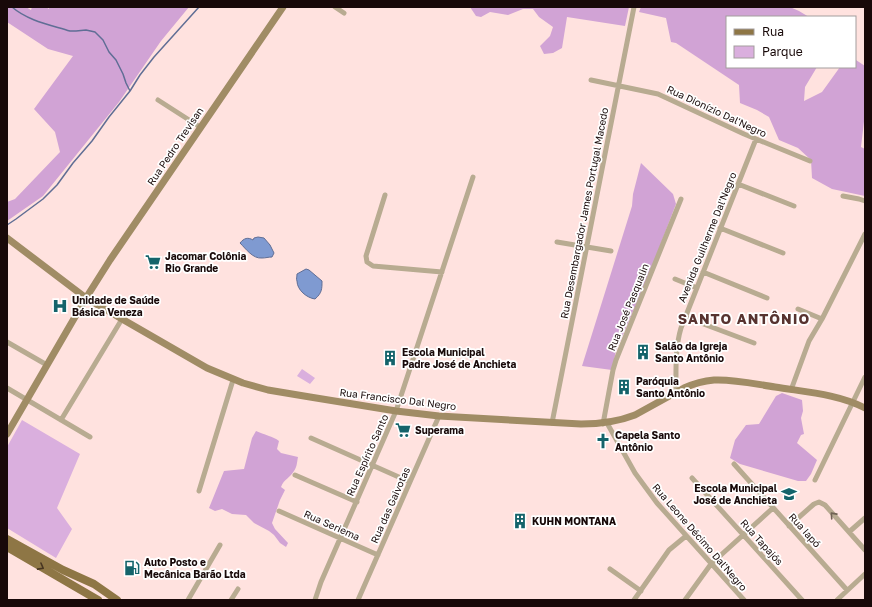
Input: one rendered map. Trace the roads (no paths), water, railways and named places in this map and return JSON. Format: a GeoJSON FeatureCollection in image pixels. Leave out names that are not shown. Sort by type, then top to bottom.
{"type":"FeatureCollection","features":[{"type":"Feature","properties":{"kind":"main road"},"geometry":{"type":"LineString","coordinates":[[7,539],[59,568],[92,583],[117,600]]}},
{"type":"Feature","properties":{"kind":"main road"},"geometry":{"type":"LineString","coordinates":[[7,548],[85,595],[98,600]]}},
{"type":"Feature","properties":{"kind":"main road"},"geometry":{"type":"LineString","coordinates":[[85,595],[83,586],[86,583],[92,583]]}},
{"type":"Feature","properties":{"kind":"street","name":"Rua Pedro Trevisan"},"geometry":{"type":"LineString","coordinates":[[7,434],[86,298],[132,226],[283,7]]}},
{"type":"Feature","properties":{"kind":"street"},"geometry":{"type":"LineString","coordinates":[[334,7],[344,13]]}},
{"type":"Feature","properties":{"kind":"street","name":"Rua Desembargador James Portugal Macedo"},"geometry":{"type":"LineString","coordinates":[[552,423],[634,7]]}},
{"type":"Feature","properties":{"kind":"street","name":"Rua Dionízio Dal'Negro"},"geometry":{"type":"LineString","coordinates":[[590,80],[652,92],[664,96],[739,132],[810,161]]}},
{"type":"Feature","properties":{"kind":"street"},"geometry":{"type":"LineString","coordinates":[[158,100],[200,127]]}},
{"type":"Feature","properties":{"kind":"street","name":"Avenida Guilherme Dal'Negro"},"geometry":{"type":"LineString","coordinates":[[676,391],[677,342],[681,328],[756,139]]}},
{"type":"Feature","properties":{"kind":"street","name":"Rua Espírito Santo"},"geometry":{"type":"LineString","coordinates":[[315,600],[321,582],[396,411],[473,177]]}},
{"type":"Feature","properties":{"kind":"street"},"geometry":{"type":"LineString","coordinates":[[738,184],[794,206]]}},
{"type":"Feature","properties":{"kind":"street"},"geometry":{"type":"LineString","coordinates":[[385,195],[366,256],[367,262],[373,266],[442,272]]}},
{"type":"Feature","properties":{"kind":"street"},"geometry":{"type":"LineString","coordinates":[[844,196],[865,201]]}},
{"type":"Feature","properties":{"kind":"street","name":"Rua José Pasqualin"},"geometry":{"type":"LineString","coordinates":[[605,423],[616,360],[680,199]]}},
{"type":"Feature","properties":{"kind":"street"},"geometry":{"type":"LineString","coordinates":[[720,228],[783,253]]}},
{"type":"Feature","properties":{"kind":"street"},"geometry":{"type":"LineString","coordinates":[[791,390],[808,341],[822,319],[865,234]]}},
{"type":"Feature","properties":{"kind":"street","name":"Rua Francisco Dal Negro"},"geometry":{"type":"LineString","coordinates":[[8,241],[86,298],[207,368],[233,380],[268,390],[396,411],[439,416],[581,424],[605,423],[627,418],[676,391],[697,383],[713,380],[736,381],[829,396],[865,408]]}},
{"type":"Feature","properties":{"kind":"street"},"geometry":{"type":"LineString","coordinates":[[557,242],[611,252]]}},
{"type":"Feature","properties":{"kind":"street"},"geometry":{"type":"LineString","coordinates":[[703,272],[767,298]]}},
{"type":"Feature","properties":{"kind":"street"},"geometry":{"type":"LineString","coordinates":[[675,279],[697,288]]}},
{"type":"Feature","properties":{"kind":"street"},"geometry":{"type":"LineString","coordinates":[[798,310],[822,319]]}},
{"type":"Feature","properties":{"kind":"street"},"geometry":{"type":"LineString","coordinates":[[685,317],[754,344]]}},
{"type":"Feature","properties":{"kind":"street"},"geometry":{"type":"LineString","coordinates":[[61,420],[122,319]]}},
{"type":"Feature","properties":{"kind":"street"},"geometry":{"type":"LineString","coordinates":[[7,342],[47,365]]}},
{"type":"Feature","properties":{"kind":"street"},"geometry":{"type":"LineString","coordinates":[[815,480],[865,377]]}},
{"type":"Feature","properties":{"kind":"street"},"geometry":{"type":"LineString","coordinates":[[199,491],[233,380]]}},
{"type":"Feature","properties":{"kind":"street"},"geometry":{"type":"LineString","coordinates":[[7,388],[90,437]]}},
{"type":"Feature","properties":{"kind":"street","name":"Rua das Gaivotas"},"geometry":{"type":"LineString","coordinates":[[358,600],[439,416]]}},
{"type":"Feature","properties":{"kind":"street","name":"Rua Leone Décimo Dal'Negro"},"geometry":{"type":"LineString","coordinates":[[605,423],[635,473],[657,503],[710,564],[744,600]]}},
{"type":"Feature","properties":{"kind":"street"},"geometry":{"type":"LineString","coordinates":[[311,438],[410,482]]}},
{"type":"Feature","properties":{"kind":"street","name":"Rua Iapó"},"geometry":{"type":"LineString","coordinates":[[734,464],[847,590]]}},
{"type":"Feature","properties":{"kind":"street"},"geometry":{"type":"LineString","coordinates":[[294,475],[357,502]]}},
{"type":"Feature","properties":{"kind":"street","name":"Rua Tapajós"},"geometry":{"type":"LineString","coordinates":[[692,478],[802,600]]}},
{"type":"Feature","properties":{"kind":"street"},"geometry":{"type":"LineString","coordinates":[[789,526],[814,504],[819,502],[825,505],[865,550]]}},
{"type":"Feature","properties":{"kind":"street"},"geometry":{"type":"LineString","coordinates":[[685,600],[710,564],[773,508]]}},
{"type":"Feature","properties":{"kind":"street","name":"Rua Seriema"},"geometry":{"type":"LineString","coordinates":[[279,511],[378,556]]}},
{"type":"Feature","properties":{"kind":"street"},"geometry":{"type":"LineString","coordinates":[[849,532],[865,518]]}},
{"type":"Feature","properties":{"kind":"street"},"geometry":{"type":"LineString","coordinates":[[634,600],[669,550],[686,536]]}},
{"type":"Feature","properties":{"kind":"street"},"geometry":{"type":"LineString","coordinates":[[188,600],[220,545]]}},
{"type":"Feature","properties":{"kind":"street"},"geometry":{"type":"LineString","coordinates":[[610,569],[641,591]]}},
{"type":"Feature","properties":{"kind":"street"},"geometry":{"type":"LineString","coordinates":[[837,600],[865,574]]}},
{"type":"Feature","properties":{"kind":"street"},"geometry":{"type":"LineString","coordinates":[[231,600],[238,589]]}},
{"type":"Feature","properties":{"kind":"water"},"geometry":{"type":"Polygon","coordinates":[[[246,238],[253,240],[254,238],[264,238],[270,245],[274,253],[272,257],[256,257],[240,243],[246,238]]]}},
{"type":"Feature","properties":{"kind":"water"},"geometry":{"type":"Polygon","coordinates":[[[306,269],[322,281],[321,291],[315,299],[303,293],[297,284],[297,274],[306,269]]]}},
{"type":"Feature","properties":{"kind":"waterway"},"geometry":{"type":"LineString","coordinates":[[12,7],[18,12],[32,19],[70,31],[86,30],[95,32],[103,40],[109,52],[116,60],[130,91]]}},
{"type":"Feature","properties":{"kind":"waterway"},"geometry":{"type":"LineString","coordinates":[[7,225],[43,199],[57,185],[130,91],[154,57],[199,7]]}},
{"type":"Feature","properties":{"kind":"place","name":"Jacomar Colônia Rio Grande"},"geometry":{"type":"Point","coordinates":[153,262]}},
{"type":"Feature","properties":{"kind":"place","name":"Unidade de Saúde Básica Veneza"},"geometry":{"type":"Point","coordinates":[60,306]}},
{"type":"Feature","properties":{"kind":"place","name":"Salão da Igreja Santo Antônio"},"geometry":{"type":"Point","coordinates":[643,352]}},
{"type":"Feature","properties":{"kind":"place","name":"Escola Municipal Padre José de Anchieta"},"geometry":{"type":"Point","coordinates":[390,358]}},
{"type":"Feature","properties":{"kind":"place","name":"Paróquia Santo Antônio"},"geometry":{"type":"Point","coordinates":[624,387]}},
{"type":"Feature","properties":{"kind":"place","name":"Superama"},"geometry":{"type":"Point","coordinates":[403,430]}},
{"type":"Feature","properties":{"kind":"place","name":"Capela Santo Antônio"},"geometry":{"type":"Point","coordinates":[603,441]}},
{"type":"Feature","properties":{"kind":"place","name":"Escola Municipal José de Anchieta"},"geometry":{"type":"Point","coordinates":[789,494]}},
{"type":"Feature","properties":{"kind":"place","name":"KUHN MONTANA"},"geometry":{"type":"Point","coordinates":[520,521]}},
{"type":"Feature","properties":{"kind":"place","name":"Auto Posto e Mecânica Barão Ltda"},"geometry":{"type":"Point","coordinates":[132,568]}},
{"type":"Feature","properties":{"kind":"district","name":"SANTO ANTÔNIO"},"geometry":{"type":"Point","coordinates":[744,319]}}]}
